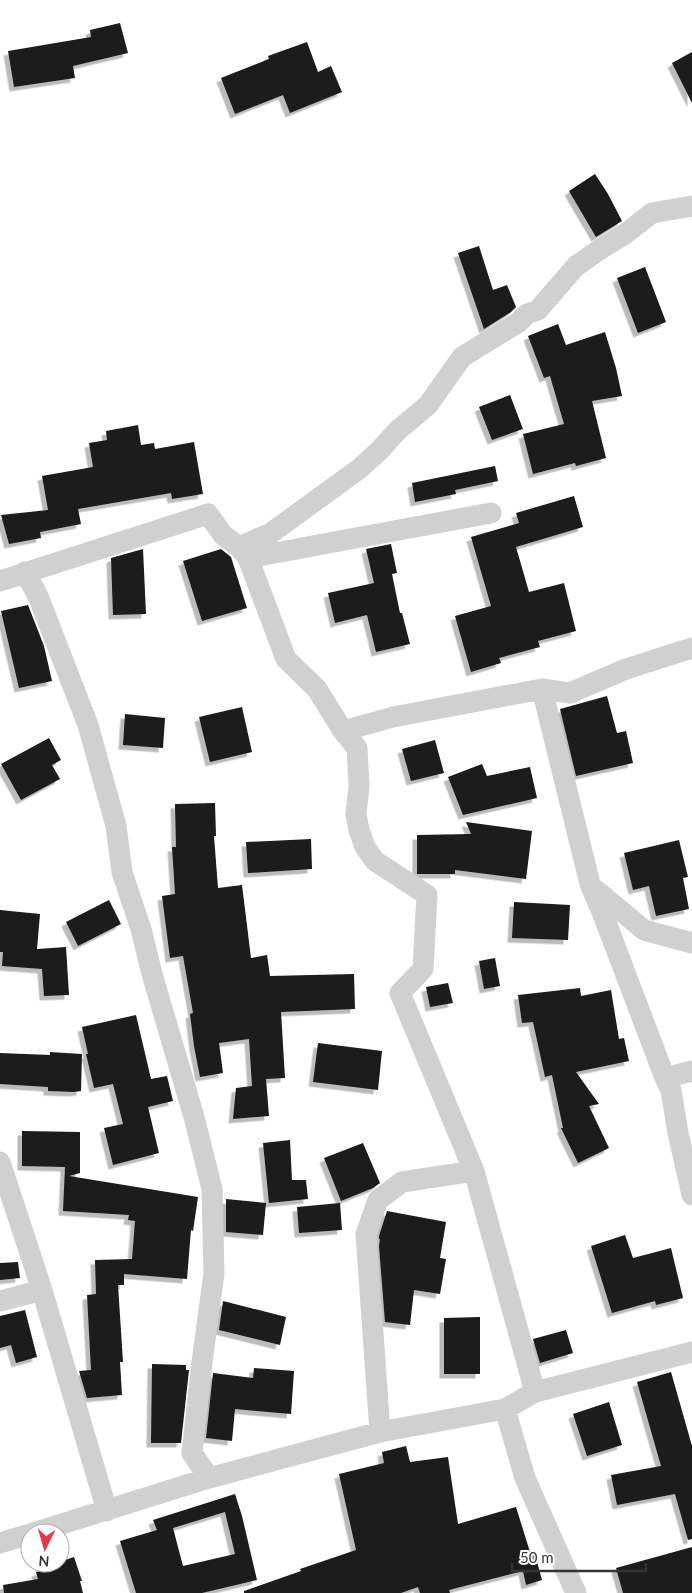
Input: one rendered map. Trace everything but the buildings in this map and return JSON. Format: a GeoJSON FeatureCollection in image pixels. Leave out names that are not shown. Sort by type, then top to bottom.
{"type":"FeatureCollection","features":[{"type":"Feature","properties":{"kind":"street"},"geometry":{"type":"LineString","coordinates":[[243,553],[359,469],[380,450],[397,430],[428,405],[462,356],[519,322],[527,314],[538,310],[576,266],[625,234],[652,212],[692,206]]}},
{"type":"Feature","properties":{"kind":"street"},"geometry":{"type":"LineString","coordinates":[[243,553],[491,513]]}},
{"type":"Feature","properties":{"kind":"street"},"geometry":{"type":"LineString","coordinates":[[0,581],[208,514],[223,535],[243,553],[286,659],[317,689],[343,731],[357,748],[359,786],[356,814],[365,847],[376,861],[428,895],[423,969],[400,993],[474,1171],[535,1392]]}},
{"type":"Feature","properties":{"kind":"street"},"geometry":{"type":"LineString","coordinates":[[25,572],[38,596],[88,725],[116,826],[122,872],[141,929],[212,1188],[214,1273],[192,1453],[209,1478]]}},
{"type":"Feature","properties":{"kind":"street"},"geometry":{"type":"LineString","coordinates":[[343,731],[393,718],[542,689],[570,693],[626,669],[692,648]]}},
{"type":"Feature","properties":{"kind":"street"},"geometry":{"type":"LineString","coordinates":[[542,689],[590,884],[671,1090],[692,1196]]}},
{"type":"Feature","properties":{"kind":"street"},"geometry":{"type":"LineString","coordinates":[[590,884],[644,930],[692,943]]}},
{"type":"Feature","properties":{"kind":"street"},"geometry":{"type":"LineString","coordinates":[[665,1078],[692,1071]]}},
{"type":"Feature","properties":{"kind":"street"},"geometry":{"type":"LineString","coordinates":[[0,1162],[42,1290],[107,1511]]}},
{"type":"Feature","properties":{"kind":"street"},"geometry":{"type":"LineString","coordinates":[[380,1432],[366,1234],[378,1200],[402,1182],[474,1171]]}},
{"type":"Feature","properties":{"kind":"street"},"geometry":{"type":"LineString","coordinates":[[0,1301],[42,1290]]}},
{"type":"Feature","properties":{"kind":"street"},"geometry":{"type":"LineString","coordinates":[[68,1523],[209,1478],[380,1432],[505,1409],[535,1392],[692,1352]]}},
{"type":"Feature","properties":{"kind":"street"},"geometry":{"type":"LineString","coordinates":[[505,1409],[525,1478],[576,1593]]}},
{"type":"Feature","properties":{"kind":"street"},"geometry":{"type":"LineString","coordinates":[[0,1543],[20,1537]]}}]}
